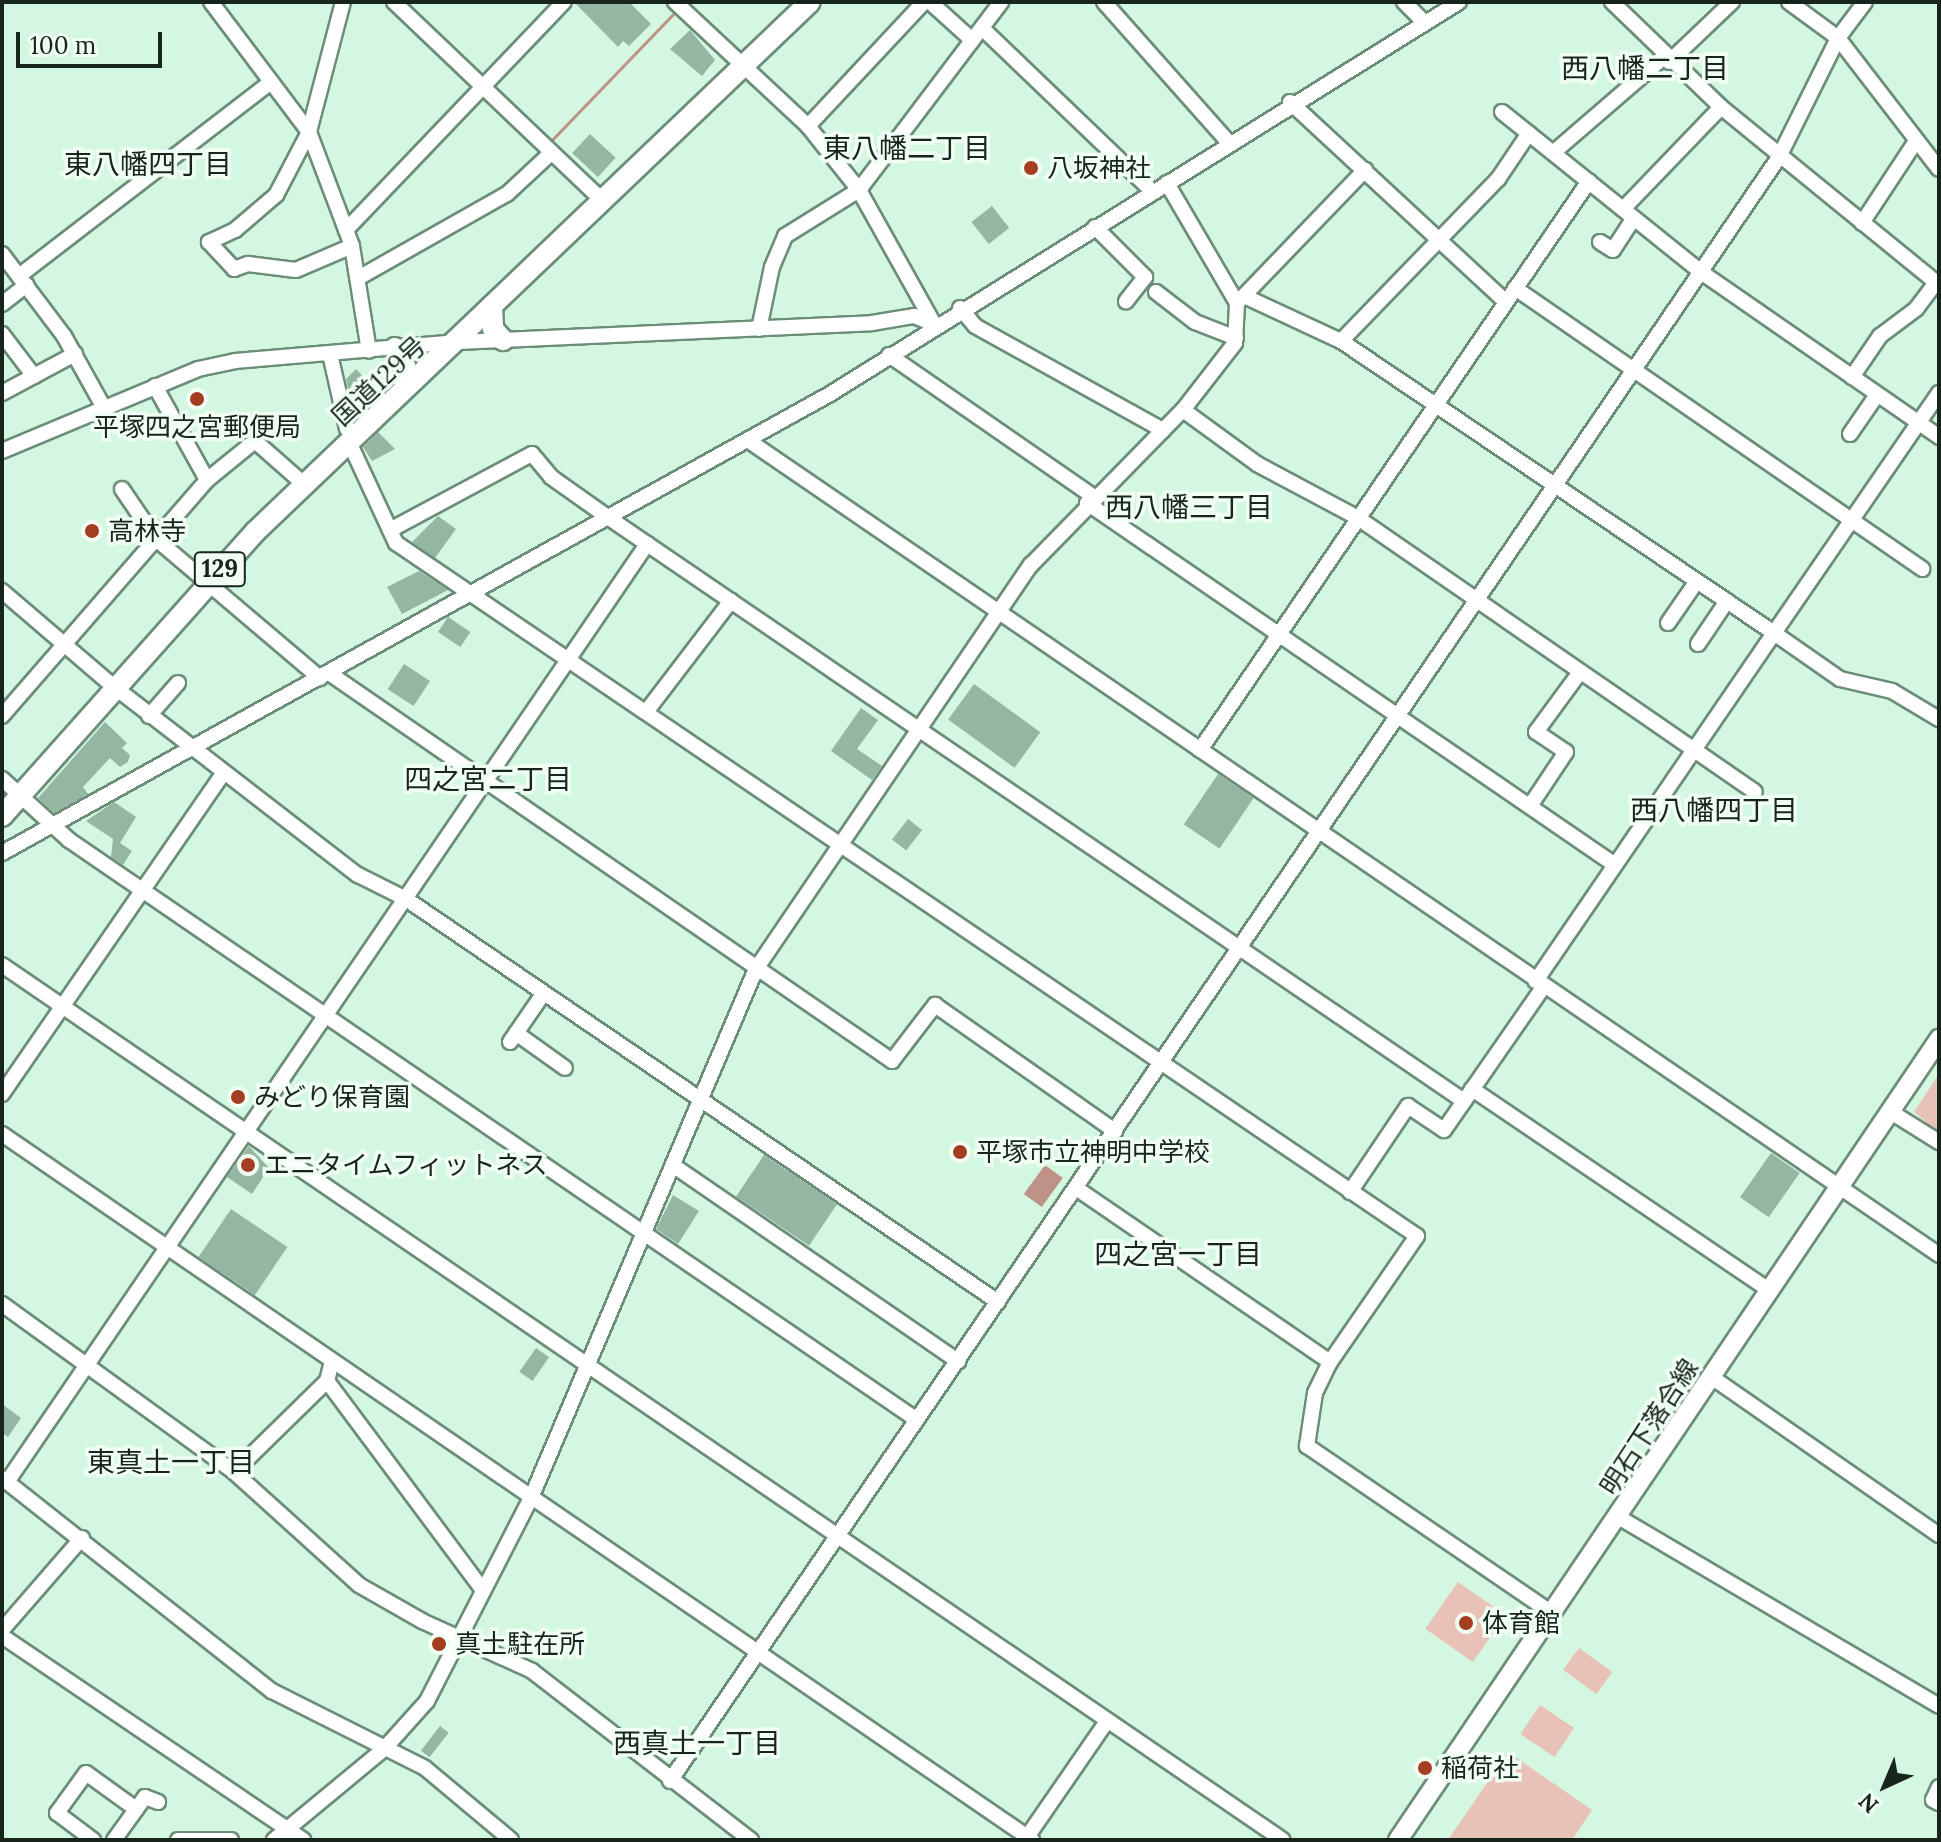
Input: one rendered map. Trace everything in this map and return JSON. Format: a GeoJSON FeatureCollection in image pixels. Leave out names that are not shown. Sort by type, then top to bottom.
{"type":"FeatureCollection","features":[{"type":"Feature","properties":{"kind":"highway","name":"国道129号"},"geometry":{"type":"LineString","coordinates":[[2,816],[10,792],[112,686],[203,580],[297,478],[349,436],[403,379],[492,307],[741,65],[793,2]]}},
{"type":"Feature","properties":{"kind":"highway","name":"国道129号"},"geometry":{"type":"LineString","coordinates":[[203,580],[597,195],[810,2]]}},
{"type":"Feature","properties":{"kind":"highway"},"geometry":{"type":"LineString","coordinates":[[492,307],[493,329],[503,340]]}},
{"type":"Feature","properties":{"kind":"highway"},"geometry":{"type":"LineString","coordinates":[[395,348],[405,366],[403,379]]}},
{"type":"Feature","properties":{"kind":"main road","name":"明石下落合線"},"geometry":{"type":"LineString","coordinates":[[1398,1840],[1620,1518],[1939,1039]]}},
{"type":"Feature","properties":{"kind":"street"},"geometry":{"type":"LineString","coordinates":[[211,2],[309,132],[352,246],[360,277],[369,351]]}},
{"type":"Feature","properties":{"kind":"street"},"geometry":{"type":"LineString","coordinates":[[343,2],[309,132],[276,195],[235,230],[209,242],[234,269],[248,264],[296,270],[352,246]]}},
{"type":"Feature","properties":{"kind":"street"},"geometry":{"type":"LineString","coordinates":[[394,2],[597,195]]}},
{"type":"Feature","properties":{"kind":"street"},"geometry":{"type":"LineString","coordinates":[[346,230],[564,2]]}},
{"type":"Feature","properties":{"kind":"street"},"geometry":{"type":"LineString","coordinates":[[675,2],[808,126],[859,190],[934,324]]}},
{"type":"Feature","properties":{"kind":"street"},"geometry":{"type":"LineString","coordinates":[[808,126],[927,2],[977,34],[1153,192]]}},
{"type":"Feature","properties":{"kind":"street"},"geometry":{"type":"LineString","coordinates":[[759,329],[772,267],[785,236],[859,190],[1001,2]]}},
{"type":"Feature","properties":{"kind":"street"},"geometry":{"type":"LineString","coordinates":[[1104,2],[1229,143]]}},
{"type":"Feature","properties":{"kind":"street"},"geometry":{"type":"LineString","coordinates":[[1404,2],[1424,22]]}},
{"type":"Feature","properties":{"kind":"street"},"geometry":{"type":"LineString","coordinates":[[2,853],[749,441],[934,324],[1153,192],[1290,102],[1459,2]]}},
{"type":"Feature","properties":{"kind":"street"},"geometry":{"type":"LineString","coordinates":[[1612,2],[1666,59],[1721,107],[1937,283],[1916,309],[1880,336],[1852,377]]}},
{"type":"Feature","properties":{"kind":"street"},"geometry":{"type":"LineString","coordinates":[[1554,152],[1732,2]]}},
{"type":"Feature","properties":{"kind":"street"},"geometry":{"type":"LineString","coordinates":[[1789,2],[1838,38],[1939,169]]}},
{"type":"Feature","properties":{"kind":"street"},"geometry":{"type":"LineString","coordinates":[[670,1781],[1779,157],[1838,38],[1865,2]]}},
{"type":"Feature","properties":{"kind":"street"},"geometry":{"type":"LineString","coordinates":[[2,304],[22,281],[271,82]]}},
{"type":"Feature","properties":{"kind":"street"},"geometry":{"type":"LineString","coordinates":[[1290,102],[1441,238],[1506,302]]}},
{"type":"Feature","properties":{"kind":"street"},"geometry":{"type":"LineString","coordinates":[[1600,242],[1613,250],[1629,214],[1721,107]]}},
{"type":"Feature","properties":{"kind":"street"},"geometry":{"type":"LineString","coordinates":[[1502,112],[1701,272],[1939,437]]}},
{"type":"Feature","properties":{"kind":"street"},"geometry":{"type":"LineString","coordinates":[[1341,341],[1498,179],[1529,133]]}},
{"type":"Feature","properties":{"kind":"street"},"geometry":{"type":"LineString","coordinates":[[1862,223],[1916,141]]}},
{"type":"Feature","properties":{"kind":"street"},"geometry":{"type":"LineString","coordinates":[[360,277],[507,194],[551,153]]}},
{"type":"Feature","properties":{"kind":"street"},"geometry":{"type":"LineString","coordinates":[[274,1840],[384,1749],[427,1701],[531,1498],[756,969],[999,611],[1091,500],[1183,410],[1236,338],[1240,299],[1365,170]]}},
{"type":"Feature","properties":{"kind":"street"},"geometry":{"type":"LineString","coordinates":[[1200,750],[1589,181]]}},
{"type":"Feature","properties":{"kind":"street"},"geometry":{"type":"LineString","coordinates":[[1167,183],[1240,299],[1341,341],[1557,484],[1840,679],[1892,691],[1939,719]]}},
{"type":"Feature","properties":{"kind":"street"},"geometry":{"type":"LineString","coordinates":[[1095,227],[1145,277],[1126,301]]}},
{"type":"Feature","properties":{"kind":"street"},"geometry":{"type":"LineString","coordinates":[[2,254],[75,354],[103,406]]}},
{"type":"Feature","properties":{"kind":"street"},"geometry":{"type":"LineString","coordinates":[[1515,288],[1923,569]]}},
{"type":"Feature","properties":{"kind":"street"},"geometry":{"type":"LineString","coordinates":[[1156,292],[1195,322],[1236,338]]}},
{"type":"Feature","properties":{"kind":"street"},"geometry":{"type":"LineString","coordinates":[[960,308],[975,326],[1163,430]]}},
{"type":"Feature","properties":{"kind":"street"},"geometry":{"type":"LineString","coordinates":[[2,451],[103,406],[235,361],[448,343],[759,329],[914,316],[934,324]]}},
{"type":"Feature","properties":{"kind":"street"},"geometry":{"type":"LineString","coordinates":[[2,334],[34,376]]}},
{"type":"Feature","properties":{"kind":"street"},"geometry":{"type":"LineString","coordinates":[[2,393],[75,354]]}},
{"type":"Feature","properties":{"kind":"street"},"geometry":{"type":"LineString","coordinates":[[330,354],[349,436],[396,543],[1417,1236],[1330,1362],[1315,1393],[1307,1446],[1553,1614]]}},
{"type":"Feature","properties":{"kind":"street"},"geometry":{"type":"LineString","coordinates":[[889,355],[1279,634],[1615,865]]}},
{"type":"Feature","properties":{"kind":"street"},"geometry":{"type":"LineString","coordinates":[[155,386],[207,480]]}},
{"type":"Feature","properties":{"kind":"street"},"geometry":{"type":"LineString","coordinates":[[1350,1192],[1408,1106],[1444,1130],[1615,865],[1939,393]]}},
{"type":"Feature","properties":{"kind":"street"},"geometry":{"type":"LineString","coordinates":[[1850,434],[1877,395]]}},
{"type":"Feature","properties":{"kind":"street"},"geometry":{"type":"LineString","coordinates":[[1183,410],[1257,464],[1358,518],[1755,792]]}},
{"type":"Feature","properties":{"kind":"street"},"geometry":{"type":"LineString","coordinates":[[2,716],[207,480],[255,441],[297,478]]}},
{"type":"Feature","properties":{"kind":"street"},"geometry":{"type":"LineString","coordinates":[[749,441],[1939,1255]]}},
{"type":"Feature","properties":{"kind":"street"},"geometry":{"type":"LineString","coordinates":[[390,530],[532,454],[551,477],[609,518],[1240,949],[1770,1291]]}},
{"type":"Feature","properties":{"kind":"street"},"geometry":{"type":"LineString","coordinates":[[122,489],[156,539],[325,676],[892,1061],[935,1005],[1115,1131]]}},
{"type":"Feature","properties":{"kind":"street"},"geometry":{"type":"LineString","coordinates":[[511,1840],[425,1768],[272,1691],[82,1538],[4,1480],[168,1248],[647,544]]}},
{"type":"Feature","properties":{"kind":"street"},"geometry":{"type":"LineString","coordinates":[[1668,623],[1697,581]]}},
{"type":"Feature","properties":{"kind":"street"},"geometry":{"type":"LineString","coordinates":[[2,591],[189,750],[358,875],[406,899],[699,1103],[998,1302]]}},
{"type":"Feature","properties":{"kind":"street"},"geometry":{"type":"LineString","coordinates":[[646,712],[731,601]]}},
{"type":"Feature","properties":{"kind":"street"},"geometry":{"type":"LineString","coordinates":[[1698,644],[1727,601]]}},
{"type":"Feature","properties":{"kind":"street"},"geometry":{"type":"LineString","coordinates":[[1530,806],[1566,752],[1536,732],[1580,672]]}},
{"type":"Feature","properties":{"kind":"street"},"geometry":{"type":"LineString","coordinates":[[149,716],[178,683]]}},
{"type":"Feature","properties":{"kind":"street"},"geometry":{"type":"LineString","coordinates":[[2,1094],[223,774]]}},
{"type":"Feature","properties":{"kind":"street"},"geometry":{"type":"LineString","coordinates":[[10,792],[141,889],[917,1420]]}},
{"type":"Feature","properties":{"kind":"street"},"geometry":{"type":"LineString","coordinates":[[2,965],[1283,1840]]}},
{"type":"Feature","properties":{"kind":"street"},"geometry":{"type":"LineString","coordinates":[[543,994],[513,1038],[565,1068]]}},
{"type":"Feature","properties":{"kind":"street"},"geometry":{"type":"LineString","coordinates":[[1891,1112],[1939,1142]]}},
{"type":"Feature","properties":{"kind":"street"},"geometry":{"type":"LineString","coordinates":[[2,1134],[1028,1839],[1107,1721]]}},
{"type":"Feature","properties":{"kind":"street"},"geometry":{"type":"LineString","coordinates":[[674,1166],[958,1361]]}},
{"type":"Feature","properties":{"kind":"street"},"geometry":{"type":"LineString","coordinates":[[1076,1188],[1330,1362]]}},
{"type":"Feature","properties":{"kind":"street"},"geometry":{"type":"LineString","coordinates":[[2,1304],[234,1472],[359,1585],[459,1638],[532,1671],[670,1781],[731,1836],[751,1840]]}},
{"type":"Feature","properties":{"kind":"street"},"geometry":{"type":"LineString","coordinates":[[234,1472],[327,1381],[332,1361]]}},
{"type":"Feature","properties":{"kind":"street"},"geometry":{"type":"LineString","coordinates":[[1713,1378],[1939,1535]]}},
{"type":"Feature","properties":{"kind":"street"},"geometry":{"type":"LineString","coordinates":[[327,1381],[483,1590]]}},
{"type":"Feature","properties":{"kind":"street"},"geometry":{"type":"LineString","coordinates":[[1620,1518],[1939,1706]]}},
{"type":"Feature","properties":{"kind":"street"},"geometry":{"type":"LineString","coordinates":[[2,1630],[82,1538]]}},
{"type":"Feature","properties":{"kind":"street"},"geometry":{"type":"LineString","coordinates":[[2,1636],[303,1840]]}},
{"type":"Feature","properties":{"kind":"street"},"geometry":{"type":"LineString","coordinates":[[93,1840],[57,1813],[86,1773],[136,1809]]}},
{"type":"Feature","properties":{"kind":"street"},"geometry":{"type":"LineString","coordinates":[[1939,1787],[1933,1800],[1939,1803]]}},
{"type":"Feature","properties":{"kind":"street"},"geometry":{"type":"LineString","coordinates":[[114,1840],[145,1797],[158,1802]]}},
{"type":"Feature","properties":{"kind":"street"},"geometry":{"type":"LineString","coordinates":[[178,1840],[231,1840]]}},
{"type":"Feature","properties":{"kind":"shaded area"},"geometry":{"type":"Polygon","coordinates":[[[1939,1074],[1939,1133],[1914,1112],[1939,1074]]]}},
{"type":"Feature","properties":{"kind":"shaded area"},"geometry":{"type":"Polygon","coordinates":[[[1045,1165],[1063,1178],[1042,1207],[1024,1194],[1045,1165]]]}},
{"type":"Feature","properties":{"kind":"shaded area","name":"体育館"},"geometry":{"type":"Polygon","coordinates":[[[1458,1582],[1506,1615],[1473,1662],[1425,1629],[1458,1582]]]}},
{"type":"Feature","properties":{"kind":"shaded area"},"geometry":{"type":"Polygon","coordinates":[[[1579,1648],[1612,1672],[1596,1694],[1563,1670],[1579,1648]]]}},
{"type":"Feature","properties":{"kind":"shaded area"},"geometry":{"type":"Polygon","coordinates":[[[1540,1705],[1574,1728],[1554,1757],[1520,1734],[1540,1705]]]}},
{"type":"Feature","properties":{"kind":"shaded area"},"geometry":{"type":"Polygon","coordinates":[[[1508,1752],[1592,1810],[1572,1840],[1448,1840],[1508,1752]]]}},
{"type":"Feature","properties":{"kind":"building"},"geometry":{"type":"Polygon","coordinates":[[[574,2],[629,2],[651,24],[629,46],[623,41],[618,47],[574,2]]]}},
{"type":"Feature","properties":{"kind":"building"},"geometry":{"type":"Polygon","coordinates":[[[690,30],[715,60],[702,76],[670,49],[690,30]]]}},
{"type":"Feature","properties":{"kind":"building"},"geometry":{"type":"Polygon","coordinates":[[[590,134],[616,158],[598,177],[572,153],[590,134]]]}},
{"type":"Feature","properties":{"kind":"building"},"geometry":{"type":"Polygon","coordinates":[[[992,206],[1009,228],[989,244],[972,222],[992,206]]]}},
{"type":"Feature","properties":{"kind":"building"},"geometry":{"type":"Polygon","coordinates":[[[356,369],[367,381],[350,398],[346,379],[356,369]]]}},
{"type":"Feature","properties":{"kind":"building"},"geometry":{"type":"Polygon","coordinates":[[[378,432],[395,449],[372,461],[363,447],[378,432]]]}},
{"type":"Feature","properties":{"kind":"building"},"geometry":{"type":"Polygon","coordinates":[[[438,516],[456,529],[435,558],[412,542],[438,516]]]}},
{"type":"Feature","properties":{"kind":"building"},"geometry":{"type":"Polygon","coordinates":[[[419,571],[448,590],[402,614],[387,587],[419,571]]]}},
{"type":"Feature","properties":{"kind":"building"},"geometry":{"type":"Polygon","coordinates":[[[448,617],[470,632],[460,647],[438,632],[448,617]]]}},
{"type":"Feature","properties":{"kind":"building"},"geometry":{"type":"Polygon","coordinates":[[[404,664],[430,681],[414,706],[388,689],[404,664]]]}},
{"type":"Feature","properties":{"kind":"building"},"geometry":{"type":"Polygon","coordinates":[[[974,684],[1040,732],[1014,768],[948,720],[974,684]]]}},
{"type":"Feature","properties":{"kind":"building"},"geometry":{"type":"Polygon","coordinates":[[[861,708],[878,720],[857,749],[882,766],[872,780],[831,751],[861,708]]]}},
{"type":"Feature","properties":{"kind":"building"},"geometry":{"type":"Polygon","coordinates":[[[105,722],[127,743],[122,748],[130,755],[128,762],[120,767],[110,758],[83,787],[88,794],[54,813],[38,798],[105,722]]]}},
{"type":"Feature","properties":{"kind":"building"},"geometry":{"type":"Polygon","coordinates":[[[1218,774],[1254,798],[1220,849],[1184,825],[1218,774]]]}},
{"type":"Feature","properties":{"kind":"building"},"geometry":{"type":"Polygon","coordinates":[[[114,802],[136,817],[120,843],[132,851],[123,865],[111,857],[113,839],[86,821],[114,802]]]}},
{"type":"Feature","properties":{"kind":"building"},"geometry":{"type":"Polygon","coordinates":[[[908,819],[922,830],[906,851],[892,839],[908,819]]]}},
{"type":"Feature","properties":{"kind":"building","name":"エニタイムフィットネス"},"geometry":{"type":"Polygon","coordinates":[[[249,1146],[269,1168],[252,1194],[227,1177],[249,1146]]]}},
{"type":"Feature","properties":{"kind":"building"},"geometry":{"type":"Polygon","coordinates":[[[1771,1153],[1800,1173],[1769,1217],[1740,1197],[1771,1153]]]}},
{"type":"Feature","properties":{"kind":"building"},"geometry":{"type":"Polygon","coordinates":[[[764,1155],[837,1204],[809,1246],[736,1196],[764,1155]]]}},
{"type":"Feature","properties":{"kind":"building"},"geometry":{"type":"Polygon","coordinates":[[[673,1195],[699,1211],[678,1244],[656,1229],[673,1195]]]}},
{"type":"Feature","properties":{"kind":"building"},"geometry":{"type":"Polygon","coordinates":[[[231,1209],[287,1247],[255,1295],[199,1257],[231,1209]]]}},
{"type":"Feature","properties":{"kind":"building"},"geometry":{"type":"Polygon","coordinates":[[[536,1348],[549,1357],[532,1381],[519,1372],[536,1348]]]}},
{"type":"Feature","properties":{"kind":"building"},"geometry":{"type":"Polygon","coordinates":[[[2,1404],[21,1418],[8,1437],[2,1433],[2,1404]]]}},
{"type":"Feature","properties":{"kind":"building"},"geometry":{"type":"Polygon","coordinates":[[[440,1726],[449,1733],[430,1757],[421,1750],[440,1726]]]}},
{"type":"Feature","properties":{"kind":"waterway"},"geometry":{"type":"LineString","coordinates":[[549,143],[673,14]]}},
{"type":"Feature","properties":{"kind":"waterway"},"geometry":{"type":"LineString","coordinates":[[526,167],[542,150]]}},
{"type":"Feature","properties":{"kind":"place","name":"八坂神社"},"geometry":{"type":"Point","coordinates":[1031,168]}},
{"type":"Feature","properties":{"kind":"place","name":"平塚四之宮郵便局"},"geometry":{"type":"Point","coordinates":[197,399]}},
{"type":"Feature","properties":{"kind":"place","name":"高林寺"},"geometry":{"type":"Point","coordinates":[92,531]}},
{"type":"Feature","properties":{"kind":"place","name":"みどり保育園"},"geometry":{"type":"Point","coordinates":[238,1097]}},
{"type":"Feature","properties":{"kind":"place","name":"平塚市立神明中学校"},"geometry":{"type":"Point","coordinates":[960,1152]}},
{"type":"Feature","properties":{"kind":"place","name":"エニタイムフィットネス"},"geometry":{"type":"Point","coordinates":[248,1165]}},
{"type":"Feature","properties":{"kind":"place","name":"体育館"},"geometry":{"type":"Point","coordinates":[1466,1623]}},
{"type":"Feature","properties":{"kind":"place","name":"真土駐在所"},"geometry":{"type":"Point","coordinates":[439,1644]}},
{"type":"Feature","properties":{"kind":"place","name":"稲荷社"},"geometry":{"type":"Point","coordinates":[1425,1768]}},
{"type":"Feature","properties":{"kind":"district","name":"西八幡二丁目"},"geometry":{"type":"Point","coordinates":[1645,68]}},
{"type":"Feature","properties":{"kind":"district","name":"東八幡二丁目"},"geometry":{"type":"Point","coordinates":[907,148]}},
{"type":"Feature","properties":{"kind":"district","name":"東八幡四丁目"},"geometry":{"type":"Point","coordinates":[148,164]}},
{"type":"Feature","properties":{"kind":"district","name":"西八幡三丁目"},"geometry":{"type":"Point","coordinates":[1189,507]}},
{"type":"Feature","properties":{"kind":"district","name":"四之宮二丁目"},"geometry":{"type":"Point","coordinates":[488,779]}},
{"type":"Feature","properties":{"kind":"district","name":"西八幡四丁目"},"geometry":{"type":"Point","coordinates":[1714,810]}},
{"type":"Feature","properties":{"kind":"district","name":"四之宮一丁目"},"geometry":{"type":"Point","coordinates":[1178,1254]}},
{"type":"Feature","properties":{"kind":"district","name":"東真土一丁目"},"geometry":{"type":"Point","coordinates":[171,1462]}},
{"type":"Feature","properties":{"kind":"district","name":"西真土一丁目"},"geometry":{"type":"Point","coordinates":[697,1743]}}]}
